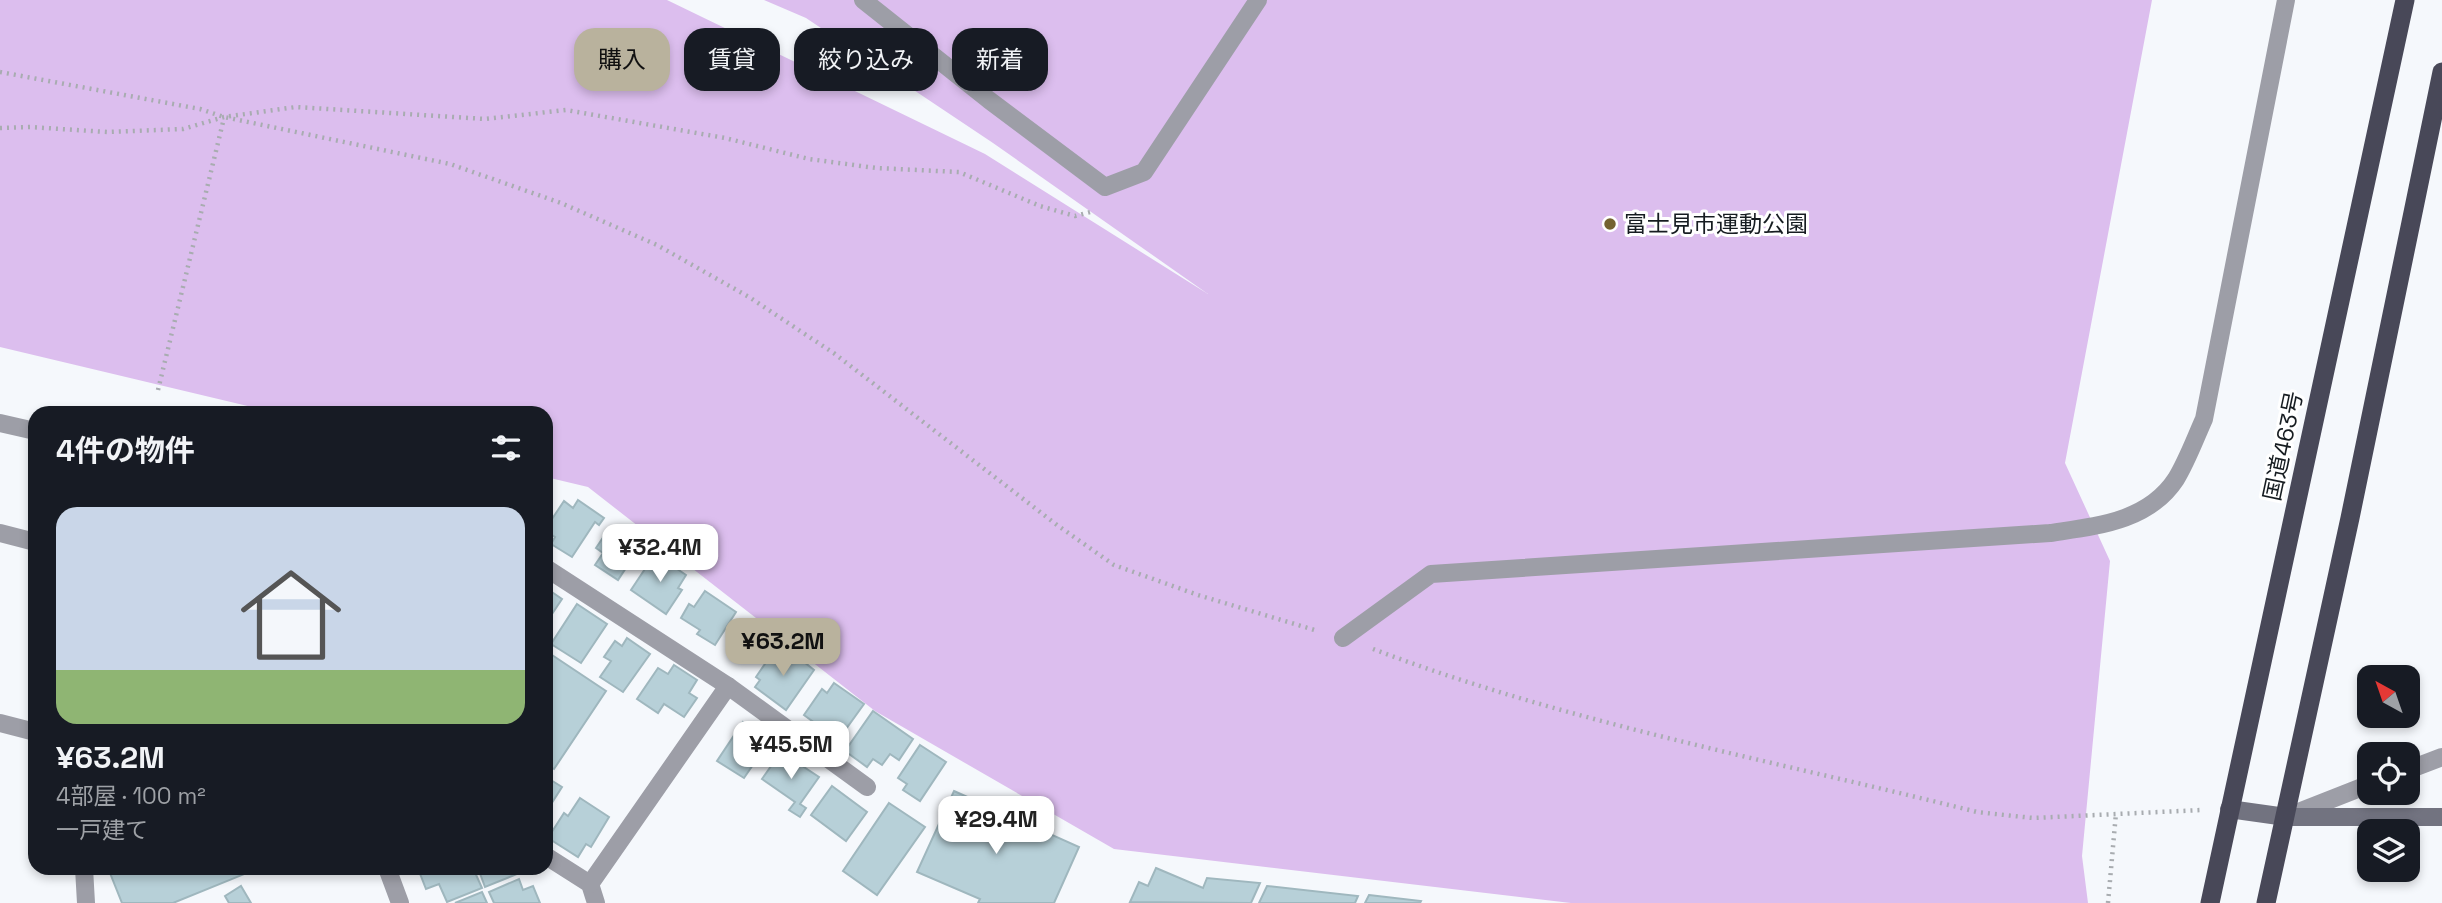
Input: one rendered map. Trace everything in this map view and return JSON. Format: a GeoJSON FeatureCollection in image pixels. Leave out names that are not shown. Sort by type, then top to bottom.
{"type":"FeatureCollection","features":[{"type":"Feature","properties":{"kind":"highway","name":"国道463号"},"geometry":{"type":"LineString","coordinates":[[2210,903],[2404,0]]}},
{"type":"Feature","properties":{"kind":"highway"},"geometry":{"type":"LineString","coordinates":[[2266,903],[2442,72]]}},
{"type":"Feature","properties":{"kind":"main road"},"geometry":{"type":"LineString","coordinates":[[2229,809],[2286,817],[2442,817]]}},
{"type":"Feature","properties":{"kind":"street"},"geometry":{"type":"LineString","coordinates":[[863,0],[1105,187],[1144,172],[1258,0]]}},
{"type":"Feature","properties":{"kind":"street"},"geometry":{"type":"LineString","coordinates":[[1343,638],[1431,574],[2050,533],[2109,524],[2146,509],[2175,480],[2204,419],[2286,0]]}},
{"type":"Feature","properties":{"kind":"street"},"geometry":{"type":"LineString","coordinates":[[0,423],[28,429]]}},
{"type":"Feature","properties":{"kind":"street"},"geometry":{"type":"LineString","coordinates":[[0,533],[28,540]]}},
{"type":"Feature","properties":{"kind":"street"},"geometry":{"type":"LineString","coordinates":[[553,573],[728,686],[867,788]]}},
{"type":"Feature","properties":{"kind":"street"},"geometry":{"type":"LineString","coordinates":[[590,884],[728,686]]}},
{"type":"Feature","properties":{"kind":"street"},"geometry":{"type":"LineString","coordinates":[[0,723],[28,730]]}},
{"type":"Feature","properties":{"kind":"street"},"geometry":{"type":"LineString","coordinates":[[2420,765],[2442,757]]}},
{"type":"Feature","properties":{"kind":"street"},"geometry":{"type":"LineString","coordinates":[[2286,817],[2357,789]]}},
{"type":"Feature","properties":{"kind":"street"},"geometry":{"type":"LineString","coordinates":[[553,860],[590,884],[596,903]]}},
{"type":"Feature","properties":{"kind":"street"},"geometry":{"type":"LineString","coordinates":[[84,875],[86,903]]}},
{"type":"Feature","properties":{"kind":"street"},"geometry":{"type":"LineString","coordinates":[[390,875],[400,903]]}},
{"type":"Feature","properties":{"kind":"path"},"geometry":{"type":"LineString","coordinates":[[0,72],[200,109],[224,117],[450,164],[561,203],[657,245],[749,297],[835,354],[1057,525],[1114,565],[1198,595],[1343,638],[1450,678],[1503,693],[1622,726],[1977,812],[2033,818],[2229,809]]}},
{"type":"Feature","properties":{"kind":"path"},"geometry":{"type":"LineString","coordinates":[[0,128],[30,127],[107,132],[183,129],[224,117],[296,107],[485,119],[566,110],[725,138],[809,159],[876,168],[959,172],[1040,206],[1075,216],[1096,211]]}},
{"type":"Feature","properties":{"kind":"path"},"geometry":{"type":"LineString","coordinates":[[158,390],[224,117]]}},
{"type":"Feature","properties":{"kind":"path"},"geometry":{"type":"LineString","coordinates":[[2108,903],[2116,813]]}},
{"type":"Feature","properties":{"kind":"shaded area"},"geometry":{"type":"Polygon","coordinates":[[[0,0],[667,0],[725,28],[684,28],[684,91],[780,91],[780,55],[794,62],[794,91],[855,91],[985,154],[1208,294],[915,91],[938,91],[938,28],[821,28],[806,18],[764,0],[2152,0],[2065,463],[2110,561],[2082,856],[2088,903],[1571,903],[1114,849],[875,711],[588,487],[553,479],[553,406],[248,406],[0,347],[0,0]]]}},
{"type":"Feature","properties":{"kind":"building"},"geometry":{"type":"Polygon","coordinates":[[[578,500],[604,518],[599,525],[595,522],[572,557],[553,545],[553,518],[564,501],[573,508],[578,500]]]}},
{"type":"Feature","properties":{"kind":"building"},"geometry":{"type":"Polygon","coordinates":[[[620,527],[643,542],[618,580],[595,565],[603,553],[596,548],[606,533],[613,537],[620,527]]]}},
{"type":"Feature","properties":{"kind":"building"},"geometry":{"type":"Polygon","coordinates":[[[655,554],[686,575],[678,588],[682,590],[666,614],[631,590],[655,554]]]}},
{"type":"Feature","properties":{"kind":"building"},"geometry":{"type":"Polygon","coordinates":[[[705,591],[736,612],[715,645],[697,634],[700,630],[681,618],[689,604],[694,607],[705,591]]]}},
{"type":"Feature","properties":{"kind":"building"},"geometry":{"type":"Polygon","coordinates":[[[553,593],[562,599],[553,612],[553,593]]]}},
{"type":"Feature","properties":{"kind":"building"},"geometry":{"type":"Polygon","coordinates":[[[577,604],[607,624],[581,663],[553,645],[553,641],[577,604]]]}},
{"type":"Feature","properties":{"kind":"building"},"geometry":{"type":"Polygon","coordinates":[[[627,638],[650,654],[623,692],[600,677],[611,661],[604,657],[615,641],[622,646],[627,638]]]}},
{"type":"Feature","properties":{"kind":"building"},"geometry":{"type":"Polygon","coordinates":[[[784,646],[814,670],[786,710],[755,687],[760,680],[756,677],[771,655],[776,658],[784,646]]]}},
{"type":"Feature","properties":{"kind":"building"},"geometry":{"type":"Polygon","coordinates":[[[553,656],[606,691],[553,768],[553,656]]]}},
{"type":"Feature","properties":{"kind":"building"},"geometry":{"type":"Polygon","coordinates":[[[674,665],[697,680],[689,693],[697,698],[684,717],[664,704],[658,713],[637,699],[658,668],[668,674],[674,665]]]}},
{"type":"Feature","properties":{"kind":"building"},"geometry":{"type":"Polygon","coordinates":[[[834,683],[864,704],[838,740],[804,715],[822,689],[827,693],[834,683]]]}},
{"type":"Feature","properties":{"kind":"building"},"geometry":{"type":"Polygon","coordinates":[[[873,711],[913,739],[899,760],[890,754],[882,765],[873,759],[867,767],[845,751],[873,711]]]}},
{"type":"Feature","properties":{"kind":"building"},"geometry":{"type":"Polygon","coordinates":[[[743,722],[770,740],[744,778],[717,761],[743,722]]]}},
{"type":"Feature","properties":{"kind":"building"},"geometry":{"type":"Polygon","coordinates":[[[920,745],[946,762],[920,801],[903,790],[907,784],[898,778],[920,745]]]}},
{"type":"Feature","properties":{"kind":"building"},"geometry":{"type":"Polygon","coordinates":[[[781,752],[819,777],[800,804],[806,808],[800,817],[789,810],[795,802],[762,779],[781,752]]]}},
{"type":"Feature","properties":{"kind":"building"},"geometry":{"type":"Polygon","coordinates":[[[553,781],[562,787],[553,801],[553,781]]]}},
{"type":"Feature","properties":{"kind":"building"},"geometry":{"type":"Polygon","coordinates":[[[832,786],[867,812],[846,841],[811,815],[832,786]]]}},
{"type":"Feature","properties":{"kind":"building"},"geometry":{"type":"Polygon","coordinates":[[[954,791],[1079,847],[1054,903],[978,903],[980,899],[917,872],[954,791]]]}},
{"type":"Feature","properties":{"kind":"building"},"geometry":{"type":"Polygon","coordinates":[[[580,798],[609,817],[591,847],[586,844],[578,857],[553,841],[553,830],[564,813],[568,816],[580,798]]]}},
{"type":"Feature","properties":{"kind":"building"},"geometry":{"type":"Polygon","coordinates":[[[889,803],[925,827],[877,895],[843,871],[889,803]]]}},
{"type":"Feature","properties":{"kind":"building"},"geometry":{"type":"Polygon","coordinates":[[[1156,868],[1203,888],[1207,878],[1260,883],[1251,903],[1130,902],[1139,882],[1148,886],[1156,868]]]}},
{"type":"Feature","properties":{"kind":"building"},"geometry":{"type":"Polygon","coordinates":[[[111,875],[242,875],[173,903],[122,903],[111,875]]]}},
{"type":"Feature","properties":{"kind":"building"},"geometry":{"type":"Polygon","coordinates":[[[421,875],[476,875],[482,888],[447,902],[439,884],[426,889],[421,875]]]}},
{"type":"Feature","properties":{"kind":"building"},"geometry":{"type":"Polygon","coordinates":[[[481,875],[515,875],[485,887],[481,875]]]}},
{"type":"Feature","properties":{"kind":"building"},"geometry":{"type":"Polygon","coordinates":[[[519,879],[523,890],[533,886],[540,903],[494,903],[489,892],[519,879]]]}},
{"type":"Feature","properties":{"kind":"building"},"geometry":{"type":"Polygon","coordinates":[[[241,886],[251,903],[229,903],[225,896],[241,886]]]}},
{"type":"Feature","properties":{"kind":"building"},"geometry":{"type":"Polygon","coordinates":[[[1267,886],[1358,896],[1355,903],[1259,903],[1267,886]]]}},
{"type":"Feature","properties":{"kind":"building"},"geometry":{"type":"Polygon","coordinates":[[[482,892],[487,903],[455,903],[482,892]]]}},
{"type":"Feature","properties":{"kind":"building"},"geometry":{"type":"Polygon","coordinates":[[[1369,895],[1421,901],[1365,903],[1369,895]]]}},
{"type":"Feature","properties":{"kind":"place","name":"富士見市運動公園"},"geometry":{"type":"Point","coordinates":[1610,224]}}]}
